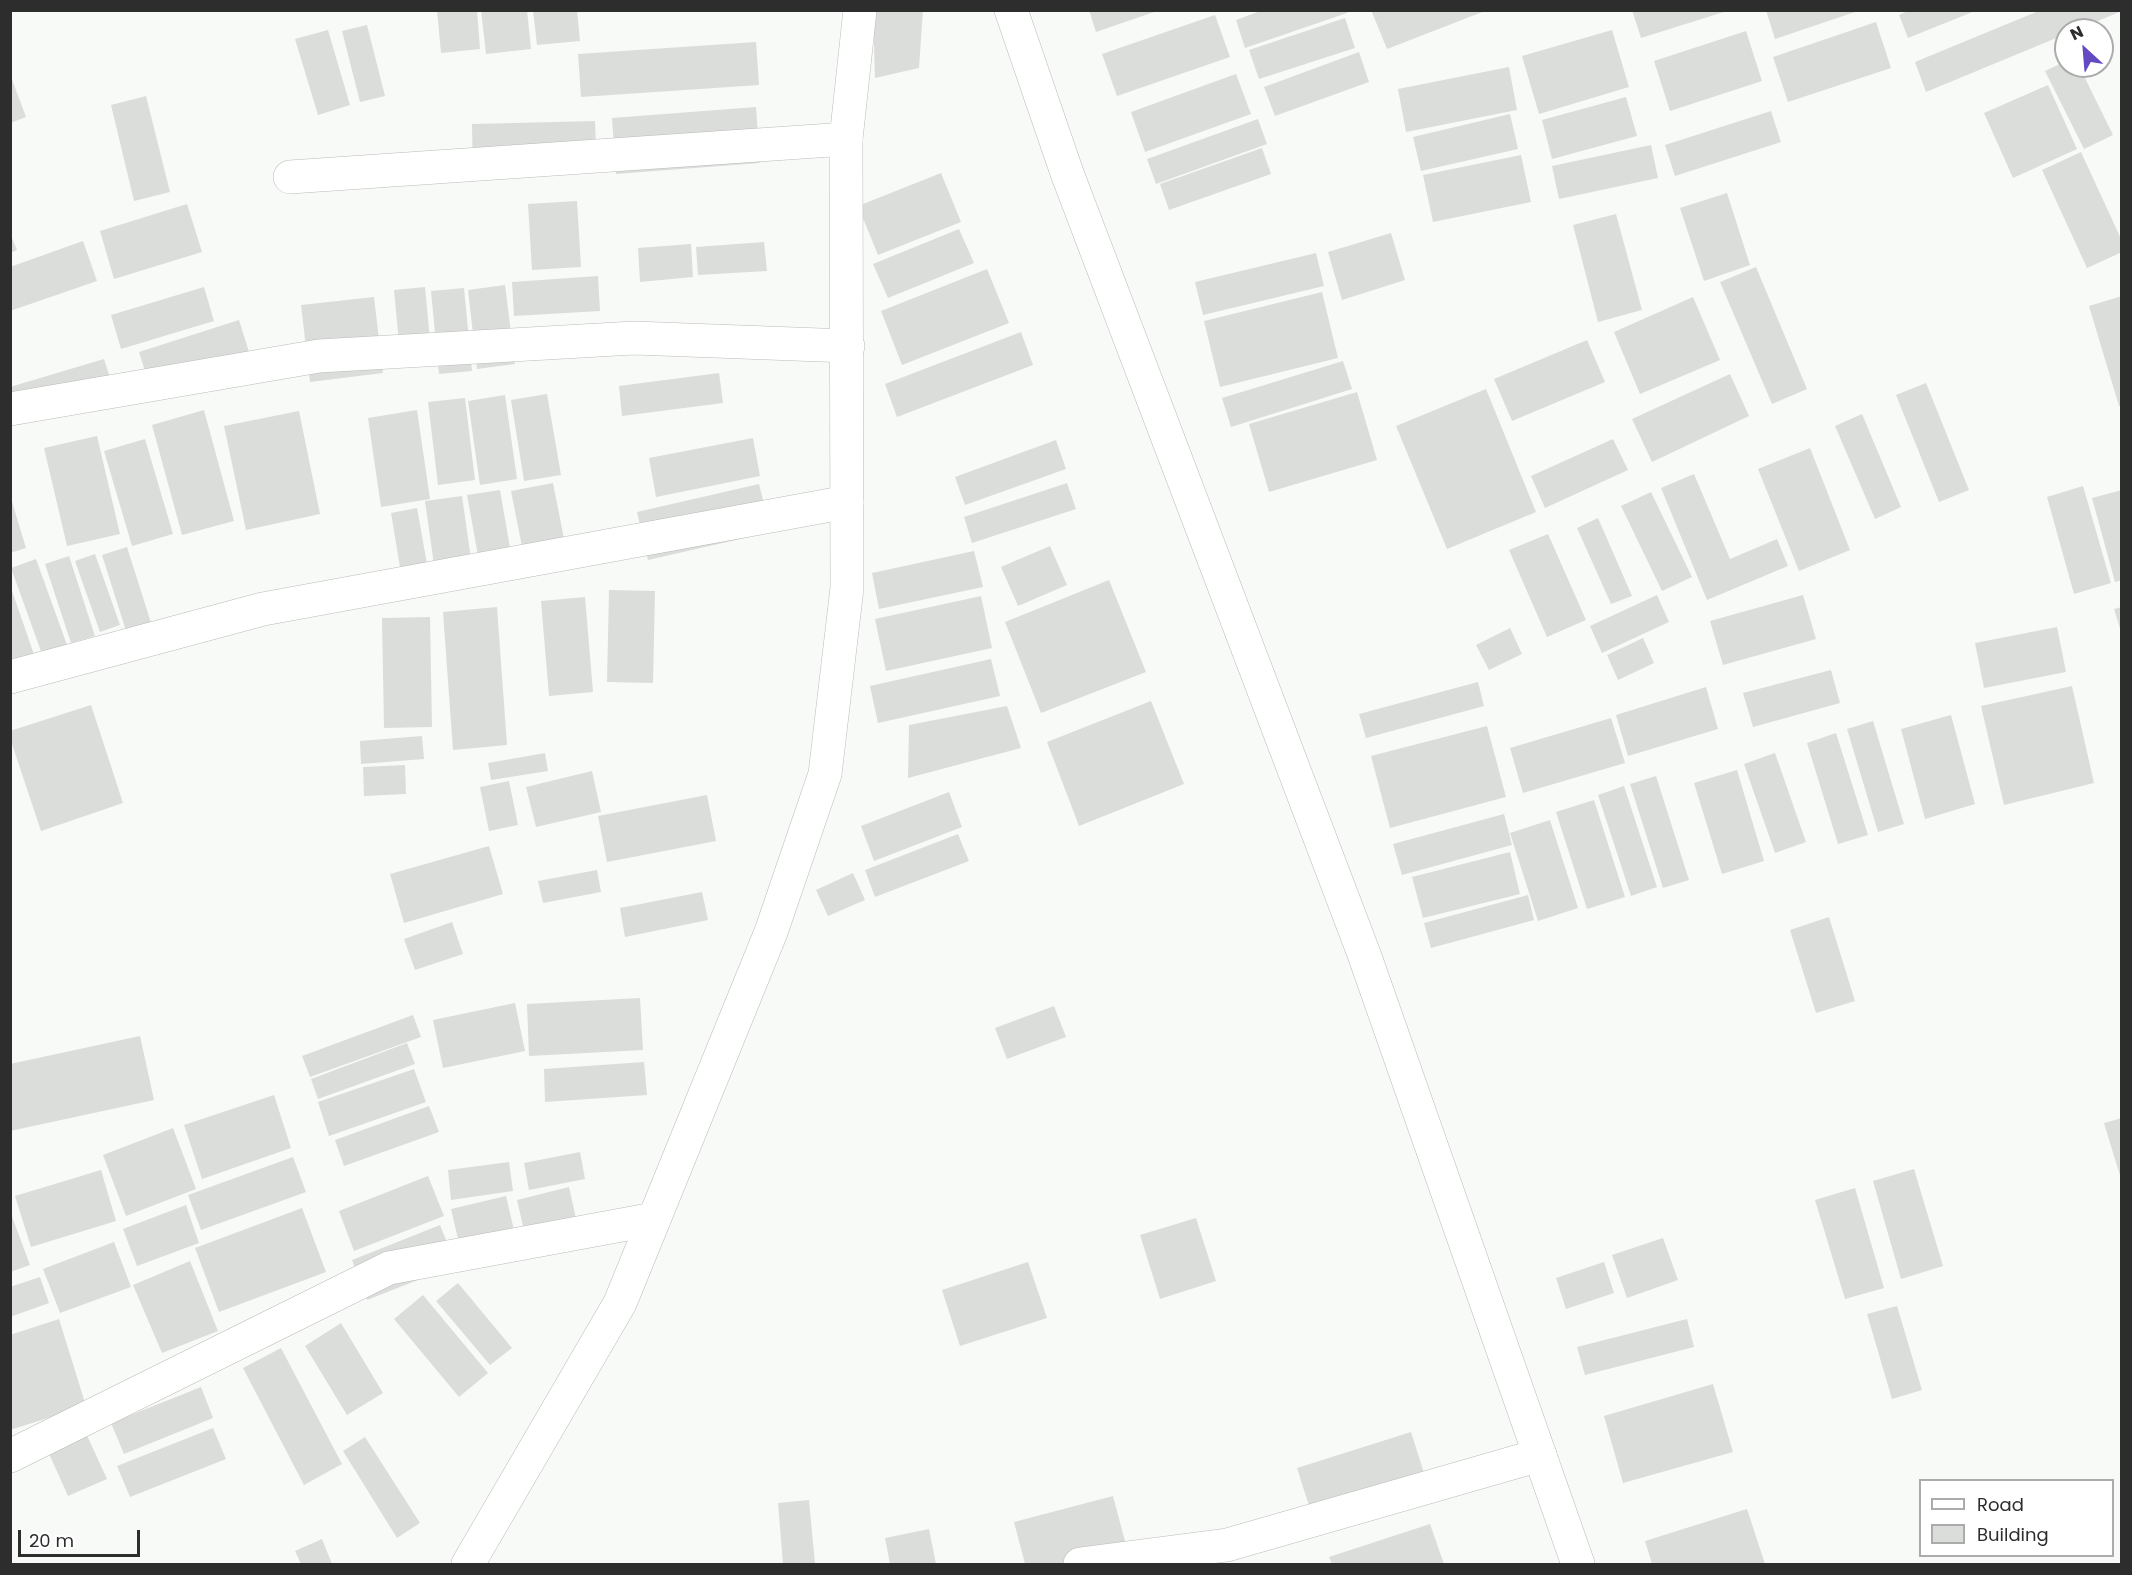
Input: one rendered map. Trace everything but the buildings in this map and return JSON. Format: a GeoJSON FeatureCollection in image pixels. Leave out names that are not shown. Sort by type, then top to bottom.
{"type":"FeatureCollection","features":[{"type":"Feature","properties":{"kind":"street"},"geometry":{"type":"LineString","coordinates":[[468,1564],[620,1303],[771,932],[825,774],[847,588],[846,139],[860,10]]}},
{"type":"Feature","properties":{"kind":"street"},"geometry":{"type":"LineString","coordinates":[[1011,10],[1067,173],[1364,954],[1578,1564]]}},
{"type":"Feature","properties":{"kind":"street"},"geometry":{"type":"LineString","coordinates":[[290,177],[846,139]]}},
{"type":"Feature","properties":{"kind":"street"},"geometry":{"type":"LineString","coordinates":[[10,409],[319,356],[634,338],[848,346]]}},
{"type":"Feature","properties":{"kind":"street"},"geometry":{"type":"LineString","coordinates":[[10,677],[263,609],[847,502]]}},
{"type":"Feature","properties":{"kind":"street"},"geometry":{"type":"LineString","coordinates":[[10,1456],[389,1268],[654,1219]]}},
{"type":"Feature","properties":{"kind":"street"},"geometry":{"type":"LineString","coordinates":[[1080,1564],[1227,1545],[1540,1455]]}}]}
